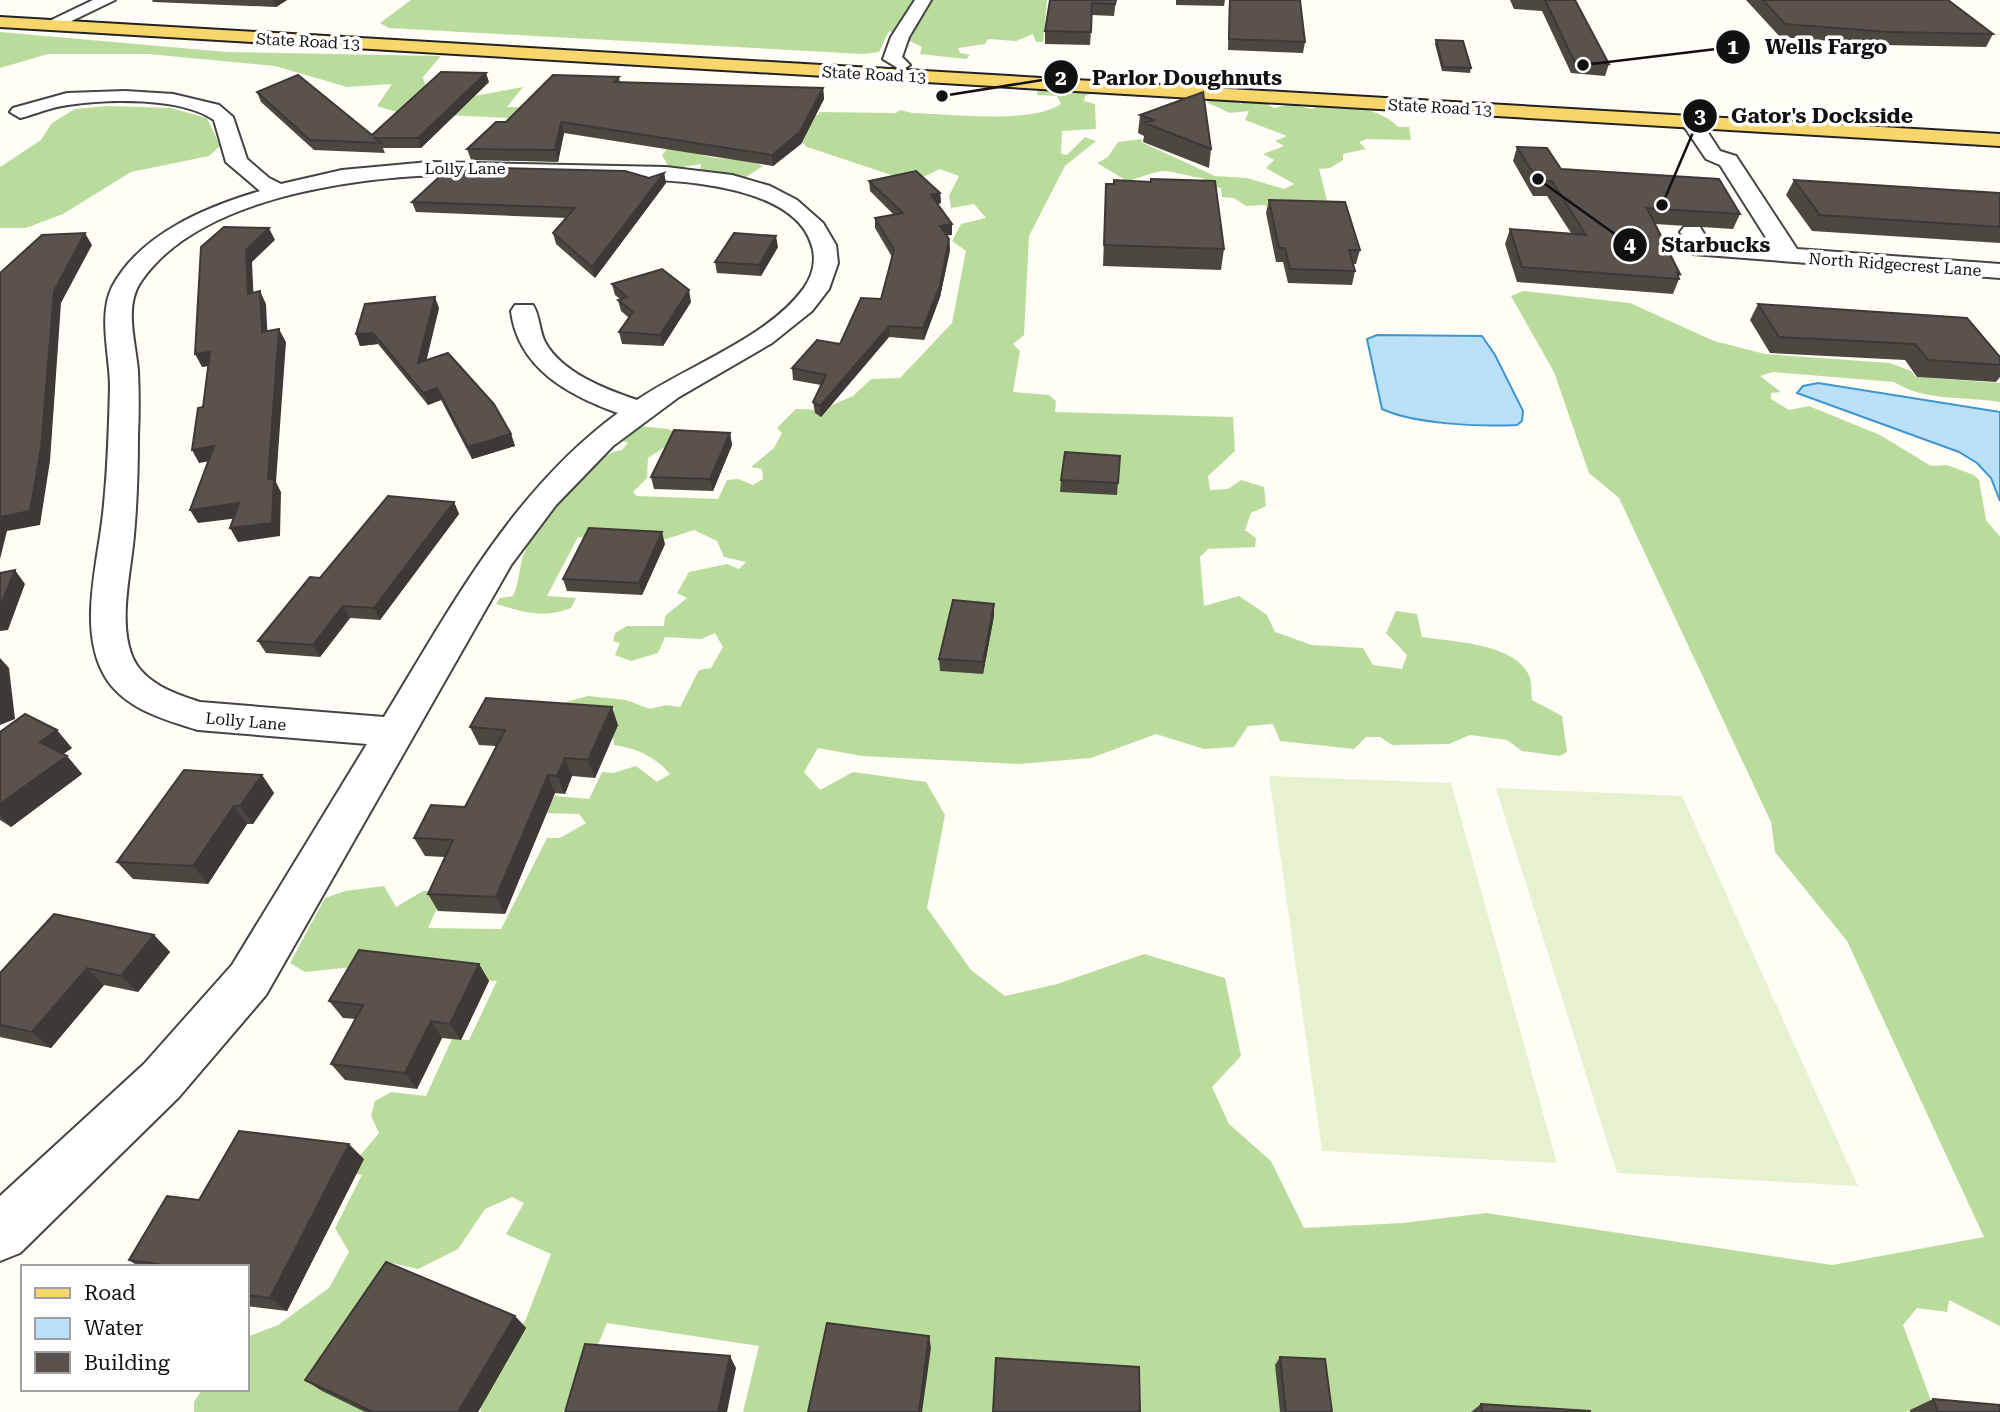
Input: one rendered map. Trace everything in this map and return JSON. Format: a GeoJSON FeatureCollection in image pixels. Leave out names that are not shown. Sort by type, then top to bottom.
{"type":"FeatureCollection","features":[{"type":"Feature","properties":{"kind":"main road","name":"State Road 13"},"geometry":{"type":"LineString","coordinates":[[0,13],[532,48],[1707,118],[2000,140]]}},
{"type":"Feature","properties":{"kind":"main road","name":"State Road 13"},"geometry":{"type":"LineString","coordinates":[[0,22],[432,48],[650,50],[899,70]]}},
{"type":"Feature","properties":{"kind":"main road","name":"State Road 13"},"geometry":{"type":"LineString","coordinates":[[1707,118],[2000,128]]}},
{"type":"Feature","properties":{"kind":"street"},"geometry":{"type":"LineString","coordinates":[[50,25],[107,0]]}},
{"type":"Feature","properties":{"kind":"street"},"geometry":{"type":"LineString","coordinates":[[899,70],[911,60],[924,17],[921,4]]}},
{"type":"Feature","properties":{"kind":"street"},"geometry":{"type":"LineString","coordinates":[[20,112],[51,102],[85,98],[165,100],[205,107],[223,117],[237,162],[254,178],[280,192]]}},
{"type":"Feature","properties":{"kind":"street"},"geometry":{"type":"LineString","coordinates":[[1707,118],[1695,128],[1713,155],[1728,161],[1790,256]]}},
{"type":"Feature","properties":{"kind":"street","name":"Lolly Lane"},"geometry":{"type":"LineString","coordinates":[[0,1233],[169,1076],[213,1028],[249,980],[495,563],[522,523],[592,450],[639,411],[782,323],[811,296],[825,269],[827,256],[818,231],[804,215],[791,205],[751,188],[673,174],[415,168],[347,176],[280,192],[221,213],[184,232],[149,257],[125,287],[120,304],[123,449],[120,520],[108,623],[110,653],[121,674],[139,692],[166,706],[198,716],[395,732]]}},
{"type":"Feature","properties":{"kind":"street","name":"North Ridgecrest Lane"},"geometry":{"type":"LineString","coordinates":[[1692,232],[1701,249],[2000,271]]}},
{"type":"Feature","properties":{"kind":"street"},"geometry":{"type":"LineString","coordinates":[[524,311],[524,323],[534,345],[552,366],[589,391],[639,411]]}},
{"type":"Feature","properties":{"kind":"green space"},"geometry":{"type":"Polygon","coordinates":[[[411,0],[1047,0],[1043,42],[1036,42],[1033,34],[1016,41],[988,39],[985,44],[958,48],[960,53],[970,55],[966,59],[920,54],[922,47],[889,31],[879,52],[863,54],[389,28],[380,23],[411,0]]]}},
{"type":"Feature","properties":{"kind":"green space"},"geometry":{"type":"Polygon","coordinates":[[[0,32],[227,52],[441,56],[423,77],[428,94],[474,96],[523,87],[507,107],[818,115],[820,112],[896,113],[900,110],[968,116],[1011,116],[1048,110],[1061,104],[1057,96],[1037,95],[1038,88],[1092,93],[1085,96],[1084,101],[1095,104],[1096,129],[1062,131],[1061,154],[1067,155],[1085,137],[1096,141],[1065,166],[1029,236],[1024,335],[1013,344],[1020,351],[1013,392],[1049,395],[1056,401],[1055,412],[1233,417],[1235,451],[1208,476],[1210,490],[1228,489],[1241,480],[1264,487],[1266,506],[1251,513],[1245,530],[1256,538],[1255,547],[1208,549],[1200,557],[1204,606],[1239,596],[1267,615],[1275,632],[1312,645],[1363,648],[1373,665],[1402,669],[1407,655],[1386,633],[1396,611],[1417,614],[1422,637],[1483,646],[1512,658],[1523,666],[1530,678],[1532,700],[1562,716],[1567,752],[1560,756],[1522,751],[1507,740],[1470,735],[1449,744],[1392,745],[1380,737],[1366,737],[1354,749],[1280,741],[1273,724],[1248,726],[1234,747],[1204,749],[1156,734],[1091,758],[1019,764],[862,756],[818,748],[804,772],[820,790],[853,772],[926,782],[945,815],[927,908],[971,970],[1005,996],[1057,984],[1144,954],[1225,978],[1241,1056],[1212,1087],[1229,1124],[1271,1161],[1304,1228],[1402,1223],[1486,1213],[1832,1265],[1984,1237],[1847,941],[1775,852],[1771,822],[1619,498],[1589,473],[1554,372],[1511,296],[1523,291],[1630,303],[1714,341],[1765,354],[1890,363],[1911,371],[1916,377],[2000,383],[2000,402],[1932,396],[1894,382],[1773,372],[1760,376],[1781,392],[1771,393],[1771,399],[1789,410],[1809,406],[1880,435],[1931,466],[1947,465],[1974,475],[1979,480],[1986,520],[2000,537],[2000,1326],[1949,1300],[1947,1312],[1917,1308],[1903,1325],[1933,1406],[1905,1412],[743,1412],[759,1346],[607,1323],[575,1401],[562,1412],[481,1412],[479,1398],[526,1319],[551,1254],[506,1234],[524,1203],[512,1197],[485,1209],[458,1249],[418,1269],[392,1263],[343,1335],[375,1412],[194,1412],[194,1402],[201,1391],[248,1391],[248,1337],[278,1325],[329,1288],[349,1252],[335,1228],[362,1175],[346,1172],[379,1133],[371,1116],[375,1101],[391,1092],[426,1096],[452,1039],[469,1040],[497,981],[395,975],[382,964],[305,972],[290,963],[325,898],[345,891],[384,886],[396,907],[423,891],[445,891],[428,928],[501,929],[547,838],[560,838],[586,823],[579,814],[543,813],[555,796],[589,799],[602,772],[613,773],[636,766],[657,782],[670,774],[645,754],[614,745],[613,737],[594,735],[555,705],[588,696],[626,700],[650,709],[666,705],[680,707],[699,670],[711,668],[723,647],[715,633],[701,639],[665,637],[658,653],[631,661],[615,655],[620,643],[613,641],[615,633],[627,626],[664,626],[665,616],[687,598],[677,593],[689,572],[727,564],[739,569],[746,562],[724,557],[717,541],[694,530],[654,543],[578,537],[547,596],[576,598],[571,608],[543,614],[496,604],[500,598],[513,596],[522,559],[537,530],[564,494],[595,464],[609,454],[622,450],[628,443],[621,440],[639,426],[668,429],[683,435],[648,458],[647,478],[633,492],[637,496],[718,499],[727,480],[738,479],[753,485],[763,479],[762,469],[751,467],[774,448],[782,433],[777,428],[796,409],[821,410],[853,396],[871,379],[900,378],[952,323],[966,251],[952,241],[961,224],[986,218],[974,204],[951,208],[949,196],[959,176],[940,169],[912,182],[807,147],[802,142],[688,147],[705,156],[743,160],[763,166],[740,181],[700,172],[701,164],[670,169],[662,155],[671,144],[661,139],[499,128],[508,118],[400,113],[377,106],[392,84],[347,87],[275,66],[148,54],[48,54],[0,68],[0,32]]]}},
{"type":"Feature","properties":{"kind":"green space"},"geometry":{"type":"Polygon","coordinates":[[[1227,98],[1241,104],[1242,101],[1259,100],[1274,108],[1291,104],[1312,109],[1328,104],[1350,105],[1384,116],[1398,127],[1409,127],[1411,140],[1367,139],[1359,142],[1366,149],[1343,154],[1343,160],[1330,168],[1319,169],[1329,208],[1279,210],[1264,205],[1246,206],[1234,198],[1222,197],[1221,188],[1208,185],[1203,178],[1170,172],[1156,172],[1117,183],[1124,179],[1097,163],[1108,157],[1118,142],[1143,139],[1141,142],[1215,176],[1247,178],[1284,189],[1294,184],[1266,168],[1274,160],[1263,154],[1284,146],[1275,141],[1287,136],[1245,120],[1249,111],[1230,113],[1206,102],[1227,98]]]}},
{"type":"Feature","properties":{"kind":"green space"},"geometry":{"type":"Polygon","coordinates":[[[108,106],[171,108],[207,118],[220,146],[209,156],[131,172],[63,214],[26,228],[0,228],[0,167],[41,140],[52,123],[75,109],[108,106]]]}},
{"type":"Feature","properties":{"kind":"green space"},"geometry":{"type":"Polygon","coordinates":[[[1269,776],[1451,783],[1557,1163],[1322,1151],[1269,776]]]}},
{"type":"Feature","properties":{"kind":"green space"},"geometry":{"type":"Polygon","coordinates":[[[1496,788],[1682,796],[1858,1186],[1617,1173],[1496,788]]]}},
{"type":"Feature","properties":{"kind":"water"},"geometry":{"type":"Polygon","coordinates":[[[1377,335],[1482,336],[1495,355],[1523,411],[1522,421],[1517,425],[1466,425],[1411,418],[1382,409],[1367,339],[1377,335]]]}},
{"type":"Feature","properties":{"kind":"water"},"geometry":{"type":"Polygon","coordinates":[[[1818,383],[2000,412],[2000,501],[1991,478],[1977,463],[1959,452],[1797,393],[1803,386],[1818,383]]]}},
{"type":"Feature","properties":{"kind":"building"},"geometry":{"type":"Polygon","coordinates":[[[1050,0],[1116,0],[1115,4],[1092,3],[1091,32],[1045,31],[1050,0]]]}},
{"type":"Feature","properties":{"kind":"building"},"geometry":{"type":"Polygon","coordinates":[[[1230,0],[1300,0],[1305,42],[1229,39],[1230,0]]]}},
{"type":"Feature","properties":{"kind":"building"},"geometry":{"type":"Polygon","coordinates":[[[1545,0],[1575,0],[1609,64],[1574,61],[1545,0]]]}},
{"type":"Feature","properties":{"kind":"building"},"geometry":{"type":"Polygon","coordinates":[[[1763,0],[1948,0],[1993,34],[1888,32],[1785,24],[1763,0]]]}},
{"type":"Feature","properties":{"kind":"building"},"geometry":{"type":"Polygon","coordinates":[[[1436,40],[1463,41],[1471,68],[1443,67],[1436,40]]]}},
{"type":"Feature","properties":{"kind":"building"},"geometry":{"type":"Polygon","coordinates":[[[441,72],[486,73],[418,138],[375,138],[381,143],[310,140],[257,92],[298,75],[372,135],[441,72]]]}},
{"type":"Feature","properties":{"kind":"building"},"geometry":{"type":"Polygon","coordinates":[[[553,75],[619,77],[614,82],[823,88],[800,132],[772,155],[561,122],[555,150],[467,149],[496,122],[506,122],[553,75]]]}},
{"type":"Feature","properties":{"kind":"building"},"geometry":{"type":"Polygon","coordinates":[[[1203,92],[1211,149],[1145,123],[1154,120],[1140,115],[1203,92]]]}},
{"type":"Feature","properties":{"kind":"building"},"geometry":{"type":"Polygon","coordinates":[[[1517,147],[1547,148],[1561,169],[1719,179],[1740,214],[1647,208],[1680,274],[1677,273],[1679,279],[1522,267],[1510,229],[1586,235],[1552,181],[1538,181],[1517,147]]]}},
{"type":"Feature","properties":{"kind":"building"},"geometry":{"type":"Polygon","coordinates":[[[450,167],[625,171],[649,178],[664,173],[592,267],[553,233],[575,208],[412,202],[450,167]]]}},
{"type":"Feature","properties":{"kind":"building"},"geometry":{"type":"Polygon","coordinates":[[[916,171],[940,193],[931,195],[952,224],[940,226],[949,239],[940,286],[923,328],[889,326],[820,406],[813,402],[826,375],[792,368],[817,340],[840,344],[861,298],[881,299],[894,250],[875,218],[903,213],[869,181],[916,171]]]}},
{"type":"Feature","properties":{"kind":"building"},"geometry":{"type":"Polygon","coordinates":[[[1151,179],[1215,181],[1224,249],[1104,245],[1106,184],[1114,184],[1114,180],[1151,182],[1151,179]]]}},
{"type":"Feature","properties":{"kind":"building"},"geometry":{"type":"Polygon","coordinates":[[[1794,180],[2000,193],[2000,227],[1820,215],[1794,180]]]}},
{"type":"Feature","properties":{"kind":"building"},"geometry":{"type":"Polygon","coordinates":[[[1269,200],[1345,202],[1360,250],[1349,250],[1355,271],[1290,269],[1285,248],[1279,248],[1269,200]]]}},
{"type":"Feature","properties":{"kind":"building"},"geometry":{"type":"Polygon","coordinates":[[[224,227],[269,228],[246,250],[248,294],[260,291],[262,332],[279,329],[268,479],[274,479],[272,523],[230,528],[239,503],[190,510],[214,446],[192,450],[198,408],[203,407],[210,352],[195,354],[201,247],[224,227]]]}},
{"type":"Feature","properties":{"kind":"building"},"geometry":{"type":"Polygon","coordinates":[[[85,233],[54,291],[41,448],[30,511],[0,517],[0,273],[42,235],[85,233]]]}},
{"type":"Feature","properties":{"kind":"building"},"geometry":{"type":"Polygon","coordinates":[[[734,233],[776,236],[759,265],[715,262],[734,233]]]}},
{"type":"Feature","properties":{"kind":"building"},"geometry":{"type":"Polygon","coordinates":[[[662,269],[689,290],[660,335],[619,332],[633,312],[618,300],[627,297],[612,284],[662,269]]]}},
{"type":"Feature","properties":{"kind":"building"},"geometry":{"type":"Polygon","coordinates":[[[435,297],[418,363],[448,353],[494,404],[511,434],[468,447],[437,388],[423,393],[373,333],[356,334],[365,304],[435,297]]]}},
{"type":"Feature","properties":{"kind":"building"},"geometry":{"type":"Polygon","coordinates":[[[1758,304],[1967,318],[2000,357],[2000,365],[1928,360],[1915,344],[1779,337],[1758,304]]]}},
{"type":"Feature","properties":{"kind":"building"},"geometry":{"type":"Polygon","coordinates":[[[674,430],[730,433],[710,479],[651,477],[674,430]]]}},
{"type":"Feature","properties":{"kind":"building"},"geometry":{"type":"Polygon","coordinates":[[[1065,452],[1120,456],[1118,483],[1061,480],[1065,452]]]}},
{"type":"Feature","properties":{"kind":"building"},"geometry":{"type":"Polygon","coordinates":[[[388,496],[454,502],[374,608],[343,606],[313,645],[258,641],[310,577],[320,578],[388,496]]]}},
{"type":"Feature","properties":{"kind":"building"},"geometry":{"type":"Polygon","coordinates":[[[589,528],[662,532],[639,583],[563,579],[589,528]]]}},
{"type":"Feature","properties":{"kind":"building"},"geometry":{"type":"Polygon","coordinates":[[[15,570],[0,607],[0,573],[15,570]]]}},
{"type":"Feature","properties":{"kind":"building"},"geometry":{"type":"Polygon","coordinates":[[[953,600],[994,604],[983,662],[939,659],[953,600]]]}},
{"type":"Feature","properties":{"kind":"building"},"geometry":{"type":"Polygon","coordinates":[[[486,698],[612,707],[588,760],[565,758],[557,776],[548,775],[496,897],[428,894],[453,840],[414,838],[431,805],[465,807],[505,730],[470,727],[486,698]]]}},
{"type":"Feature","properties":{"kind":"building"},"geometry":{"type":"Polygon","coordinates":[[[25,714],[57,730],[40,742],[67,756],[0,804],[0,732],[25,714]]]}},
{"type":"Feature","properties":{"kind":"building"},"geometry":{"type":"Polygon","coordinates":[[[184,770],[262,775],[240,806],[234,806],[193,866],[117,862],[184,770]]]}},
{"type":"Feature","properties":{"kind":"building"},"geometry":{"type":"Polygon","coordinates":[[[54,914],[154,935],[121,976],[87,968],[32,1032],[0,1025],[0,973],[54,914]]]}},
{"type":"Feature","properties":{"kind":"building"},"geometry":{"type":"Polygon","coordinates":[[[359,950],[479,964],[450,1024],[431,1021],[405,1073],[331,1064],[363,1005],[329,1001],[359,950]]]}},
{"type":"Feature","properties":{"kind":"building"},"geometry":{"type":"Polygon","coordinates":[[[239,1131],[349,1144],[270,1298],[248,1295],[248,1265],[164,1265],[129,1260],[167,1196],[199,1200],[239,1131]]]}},
{"type":"Feature","properties":{"kind":"building"},"geometry":{"type":"Polygon","coordinates":[[[386,1262],[515,1316],[458,1412],[373,1412],[305,1380],[386,1262]]]}},
{"type":"Feature","properties":{"kind":"building"},"geometry":{"type":"Polygon","coordinates":[[[827,1323],[929,1336],[919,1412],[808,1412],[827,1323]]]}},
{"type":"Feature","properties":{"kind":"building"},"geometry":{"type":"Polygon","coordinates":[[[585,1344],[730,1356],[718,1412],[565,1412],[585,1344]]]}},
{"type":"Feature","properties":{"kind":"building"},"geometry":{"type":"Polygon","coordinates":[[[1280,1357],[1325,1359],[1332,1412],[1286,1412],[1280,1357]]]}},
{"type":"Feature","properties":{"kind":"building"},"geometry":{"type":"Polygon","coordinates":[[[996,1358],[1139,1367],[1140,1412],[993,1412],[996,1358]]]}},
{"type":"Feature","properties":{"kind":"building"},"geometry":{"type":"Polygon","coordinates":[[[1933,1399],[2000,1405],[2000,1412],[1938,1412],[1933,1399]]]}},
{"type":"Feature","properties":{"kind":"building"},"geometry":{"type":"Polygon","coordinates":[[[1481,1404],[1590,1411],[1590,1412],[1482,1412],[1481,1404]]]}},
{"type":"Feature","properties":{"kind":"place","name":"Wells Fargo"},"geometry":{"type":"Point","coordinates":[1583,65]}},
{"type":"Feature","properties":{"kind":"place","name":"Parlor Doughnuts"},"geometry":{"type":"Point","coordinates":[942,96]}},
{"type":"Feature","properties":{"kind":"place","name":"Starbucks"},"geometry":{"type":"Point","coordinates":[1538,179]}},
{"type":"Feature","properties":{"kind":"place","name":"Gator's Dockside"},"geometry":{"type":"Point","coordinates":[1662,205]}}]}
